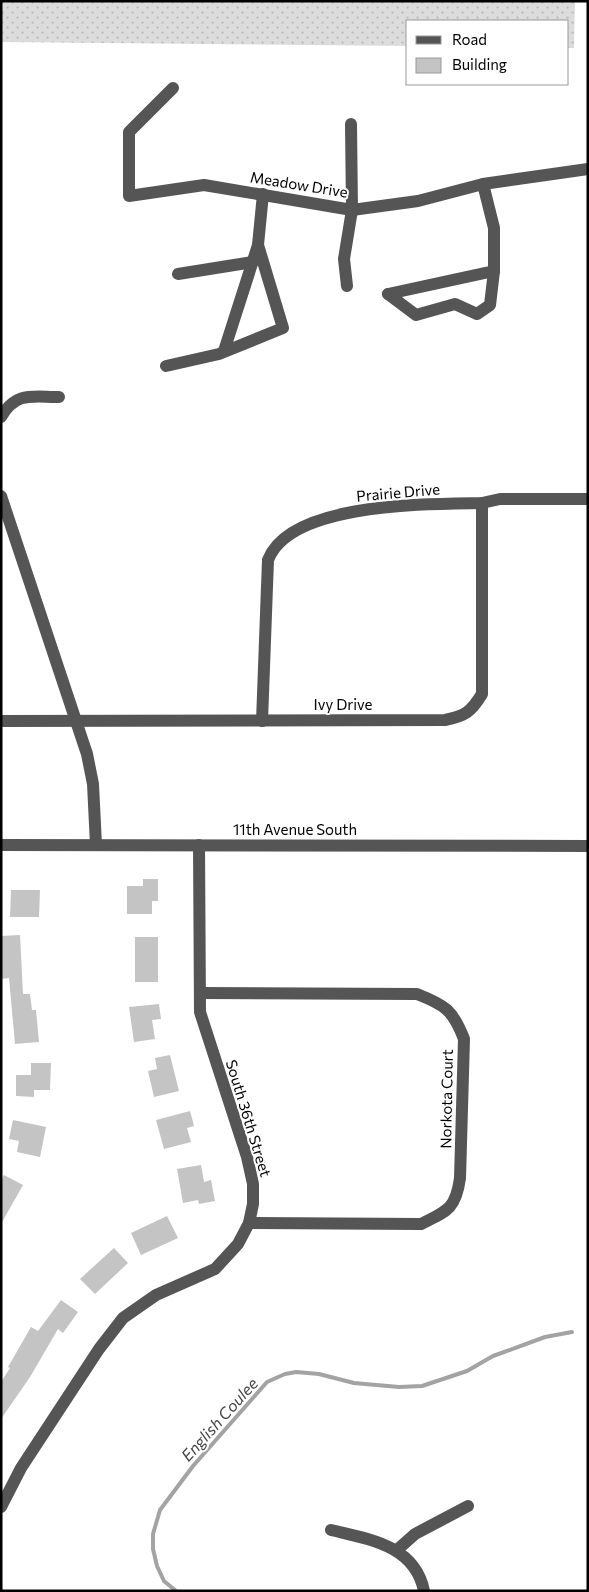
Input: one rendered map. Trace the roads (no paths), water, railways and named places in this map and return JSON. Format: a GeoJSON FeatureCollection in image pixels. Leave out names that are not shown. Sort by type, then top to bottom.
{"type":"FeatureCollection","features":[{"type":"Feature","properties":{"kind":"street","name":"Meadow Drive"},"geometry":{"type":"LineString","coordinates":[[173,88],[129,132],[129,196],[204,185],[352,210],[418,201],[484,184],[588,169]]}},
{"type":"Feature","properties":{"kind":"street"},"geometry":{"type":"LineString","coordinates":[[348,286],[344,259],[352,210],[351,124]]}},
{"type":"Feature","properties":{"kind":"street"},"geometry":{"type":"LineString","coordinates":[[484,184],[494,228],[494,271],[490,305],[477,314],[455,304],[416,315],[388,294],[494,271]]}},
{"type":"Feature","properties":{"kind":"street"},"geometry":{"type":"LineString","coordinates":[[224,351],[258,245],[263,194]]}},
{"type":"Feature","properties":{"kind":"street"},"geometry":{"type":"LineString","coordinates":[[166,366],[224,351],[284,328],[258,245]]}},
{"type":"Feature","properties":{"kind":"street"},"geometry":{"type":"LineString","coordinates":[[178,274],[253,262]]}},
{"type":"Feature","properties":{"kind":"street"},"geometry":{"type":"LineString","coordinates":[[1,417],[8,405],[16,399],[59,397]]}},
{"type":"Feature","properties":{"kind":"street"},"geometry":{"type":"LineString","coordinates":[[1,496],[75,721],[88,754],[93,784],[96,845]]}},
{"type":"Feature","properties":{"kind":"street","name":"Prairie Drive"},"geometry":{"type":"LineString","coordinates":[[262,721],[268,560],[273,549],[281,539],[320,521],[372,509],[482,502],[500,499],[588,499]]}},
{"type":"Feature","properties":{"kind":"street","name":"Ivy Drive"},"geometry":{"type":"LineString","coordinates":[[1,721],[445,720],[462,717],[475,706],[482,694],[482,502]]}},
{"type":"Feature","properties":{"kind":"street","name":"11th Avenue South"},"geometry":{"type":"LineString","coordinates":[[1,845],[588,846]]}},
{"type":"Feature","properties":{"kind":"street","name":"South 36th Street"},"geometry":{"type":"LineString","coordinates":[[1,1508],[21,1468],[99,1349],[123,1318],[156,1295],[215,1269],[238,1244],[249,1223],[253,1204],[253,1184],[247,1157],[200,1012],[199,845]]}},
{"type":"Feature","properties":{"kind":"street","name":"Norkota Court"},"geometry":{"type":"LineString","coordinates":[[200,993],[417,994],[439,1002],[449,1010],[464,1039],[460,1178],[457,1197],[439,1216],[421,1224],[249,1223]]}},
{"type":"Feature","properties":{"kind":"street"},"geometry":{"type":"LineString","coordinates":[[397,1550],[415,1534],[468,1506]]}},
{"type":"Feature","properties":{"kind":"street"},"geometry":{"type":"LineString","coordinates":[[332,1530],[382,1542],[397,1550],[412,1568],[424,1591]]}},
{"type":"Feature","properties":{"kind":"waterway","name":"English Coulee"},"geometry":{"type":"LineString","coordinates":[[176,1591],[164,1581],[157,1566],[153,1549],[153,1534],[160,1510],[193,1466],[267,1382],[285,1374],[296,1372],[319,1374],[354,1383],[399,1387],[422,1386],[467,1371],[493,1356],[545,1337],[572,1332]]}}]}
